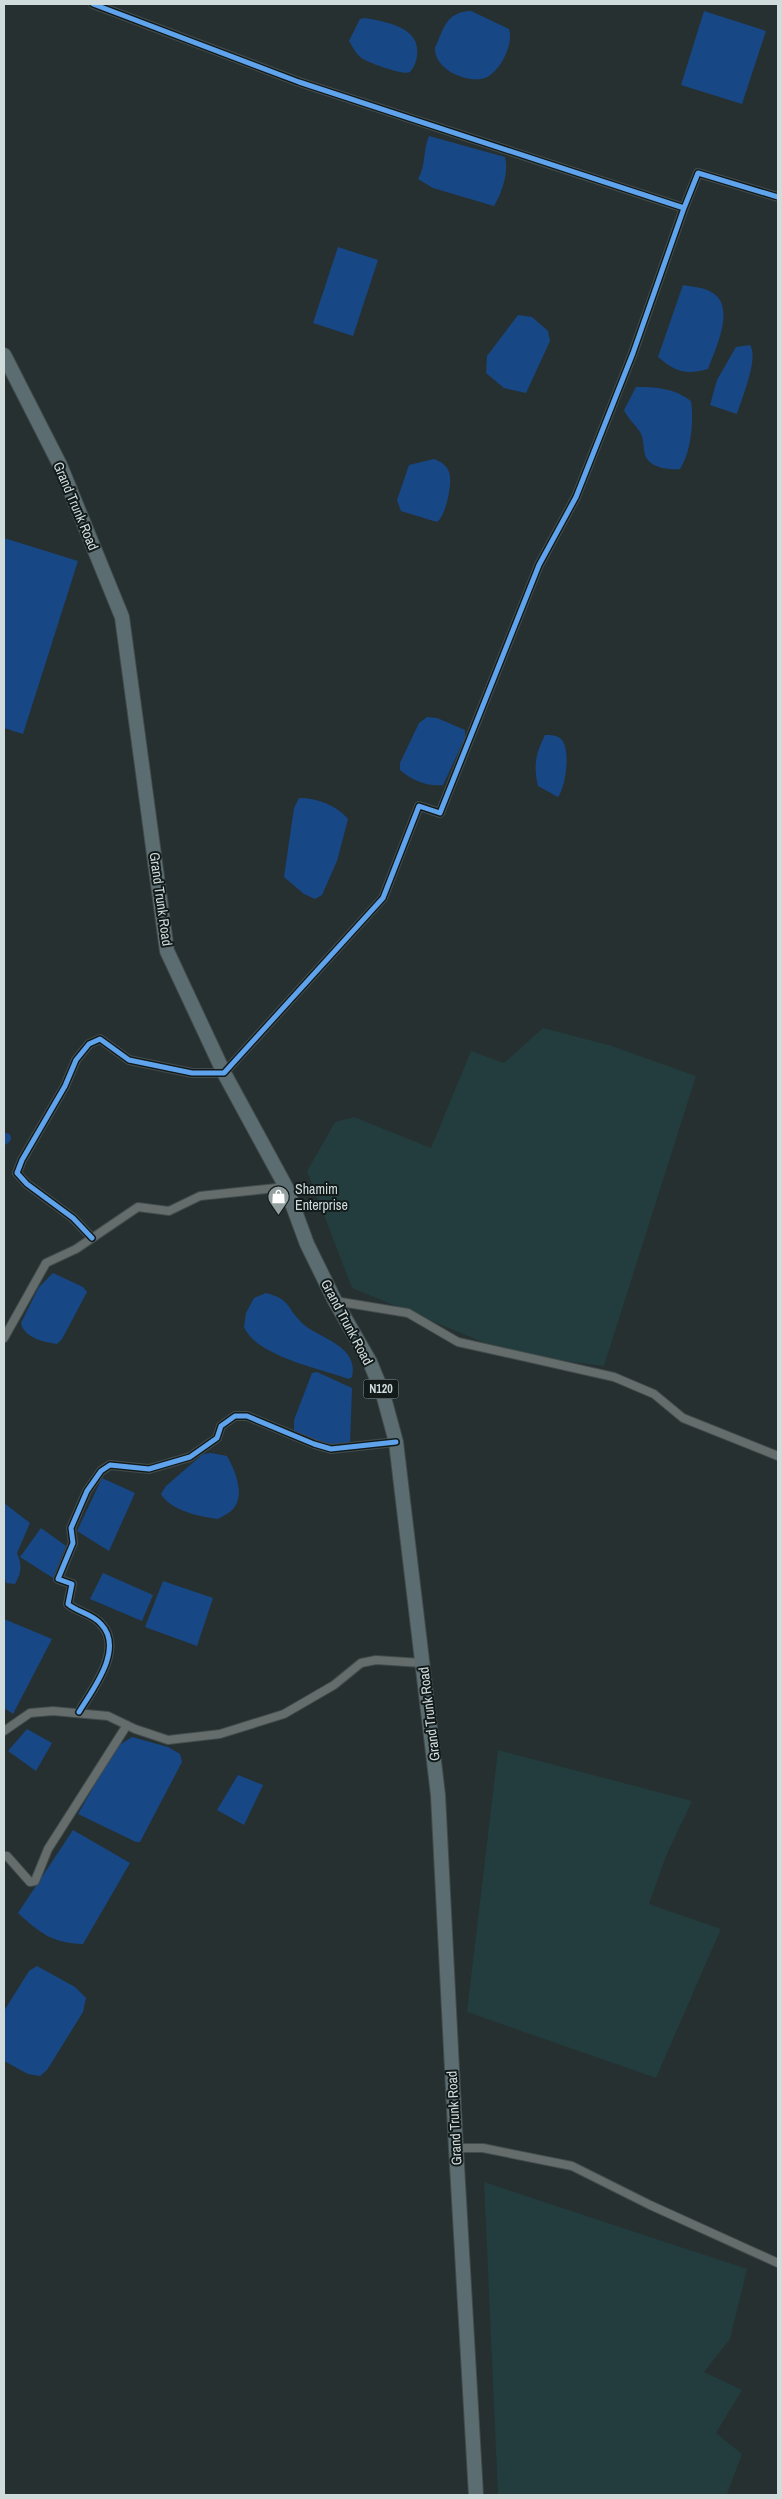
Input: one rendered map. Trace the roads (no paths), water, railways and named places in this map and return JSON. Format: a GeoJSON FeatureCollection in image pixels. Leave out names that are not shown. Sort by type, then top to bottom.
{"type":"FeatureCollection","features":[{"type":"Feature","properties":{"kind":"highway","name":"Grand Trunk Road"},"geometry":{"type":"LineString","coordinates":[[4,355],[60,466],[122,617],[168,950],[224,1073],[286,1187],[307,1244],[335,1301],[370,1362],[383,1394],[396,1442],[438,1795],[476,2495]]}},
{"type":"Feature","properties":{"kind":"street"},"geometry":{"type":"LineString","coordinates":[[93,4],[299,82],[684,208]]}},
{"type":"Feature","properties":{"kind":"street"},"geometry":{"type":"LineString","coordinates":[[92,1238],[73,1218],[27,1184],[18,1173],[22,1160],[65,1086],[76,1060],[88,1044],[100,1039],[129,1060],[192,1073],[224,1073],[337,952],[383,898],[419,806],[440,813],[539,565],[576,497],[633,353],[698,173],[778,197]]}},
{"type":"Feature","properties":{"kind":"street"},"geometry":{"type":"LineString","coordinates":[[4,1338],[46,1263],[76,1249],[138,1207],[169,1211],[200,1196],[286,1187]]}},
{"type":"Feature","properties":{"kind":"street"},"geometry":{"type":"LineString","coordinates":[[335,1301],[408,1313],[458,1342],[614,1377],[654,1394],[683,1418],[778,1456]]}},
{"type":"Feature","properties":{"kind":"street"},"geometry":{"type":"LineString","coordinates":[[79,1712],[102,1673],[110,1652],[108,1636],[101,1623],[68,1604],[72,1584],[58,1579],[73,1543],[71,1528],[87,1491],[101,1471],[110,1465],[149,1469],[190,1457],[217,1438],[221,1426],[235,1416],[247,1416],[314,1444],[331,1449],[396,1442]]}},
{"type":"Feature","properties":{"kind":"street"},"geometry":{"type":"LineString","coordinates":[[4,1731],[30,1713],[53,1710],[108,1716],[168,1740],[220,1734],[284,1714],[334,1685],[361,1663],[376,1660],[422,1663]]}},
{"type":"Feature","properties":{"kind":"street"},"geometry":{"type":"LineString","coordinates":[[4,1856],[7,1856],[30,1882],[35,1882],[48,1849],[127,1725]]}},
{"type":"Feature","properties":{"kind":"street"},"geometry":{"type":"LineString","coordinates":[[456,2148],[483,2148],[572,2166],[650,2205],[778,2263]]}},
{"type":"Feature","properties":{"kind":"water"},"geometry":{"type":"Polygon","coordinates":[[[471,11],[509,29],[508,50],[501,64],[491,75],[485,78],[469,79],[461,77],[446,68],[436,56],[435,48],[447,22],[456,14],[471,11]]]}},
{"type":"Feature","properties":{"kind":"water"},"geometry":{"type":"Polygon","coordinates":[[[704,11],[766,31],[742,104],[681,85],[704,11]]]}},
{"type":"Feature","properties":{"kind":"water"},"geometry":{"type":"Polygon","coordinates":[[[365,18],[392,24],[408,32],[414,38],[417,46],[417,57],[410,72],[394,71],[379,66],[363,59],[357,53],[349,41],[360,19],[365,18]]]}},
{"type":"Feature","properties":{"kind":"water"},"geometry":{"type":"Polygon","coordinates":[[[429,136],[505,157],[504,182],[494,206],[433,188],[418,179],[421,174],[429,136]]]}},
{"type":"Feature","properties":{"kind":"water"},"geometry":{"type":"Polygon","coordinates":[[[338,247],[378,260],[353,336],[313,323],[338,247]]]}},
{"type":"Feature","properties":{"kind":"water"},"geometry":{"type":"Polygon","coordinates":[[[683,285],[702,288],[713,293],[720,300],[723,309],[719,341],[708,369],[693,372],[681,371],[658,357],[683,285]]]}},
{"type":"Feature","properties":{"kind":"water"},"geometry":{"type":"Polygon","coordinates":[[[518,315],[532,317],[548,331],[550,341],[526,393],[504,388],[486,373],[487,356],[518,315]]]}},
{"type":"Feature","properties":{"kind":"water"},"geometry":{"type":"Polygon","coordinates":[[[750,345],[752,351],[751,368],[737,414],[710,405],[717,380],[736,347],[750,345]]]}},
{"type":"Feature","properties":{"kind":"water"},"geometry":{"type":"Polygon","coordinates":[[[636,387],[665,389],[678,393],[691,401],[691,436],[687,454],[680,469],[670,469],[655,465],[647,459],[641,434],[624,410],[636,387]]]}},
{"type":"Feature","properties":{"kind":"water"},"geometry":{"type":"Polygon","coordinates":[[[434,459],[445,465],[450,477],[446,506],[437,522],[401,511],[397,500],[409,465],[434,459]]]}},
{"type":"Feature","properties":{"kind":"water"},"geometry":{"type":"Polygon","coordinates":[[[4,538],[78,561],[23,734],[4,728],[4,538]]]}},
{"type":"Feature","properties":{"kind":"water"},"geometry":{"type":"Polygon","coordinates":[[[427,717],[437,718],[465,730],[465,738],[443,785],[431,785],[420,782],[400,770],[400,763],[419,723],[427,717]]]}},
{"type":"Feature","properties":{"kind":"water"},"geometry":{"type":"Polygon","coordinates":[[[545,735],[561,739],[566,750],[565,777],[558,797],[538,786],[536,759],[545,735]]]}},
{"type":"Feature","properties":{"kind":"water"},"geometry":{"type":"Polygon","coordinates":[[[299,798],[313,799],[326,803],[348,819],[337,861],[322,895],[315,899],[304,894],[284,877],[294,808],[299,798]]]}},
{"type":"Feature","properties":{"kind":"water"},"geometry":{"type":"Polygon","coordinates":[[[53,1273],[83,1287],[87,1292],[62,1339],[57,1344],[30,1336],[21,1323],[39,1287],[53,1273]]]}},
{"type":"Feature","properties":{"kind":"water"},"geometry":{"type":"Polygon","coordinates":[[[266,1293],[285,1302],[303,1324],[337,1344],[350,1358],[353,1366],[352,1377],[349,1379],[275,1354],[251,1337],[244,1327],[246,1313],[254,1298],[266,1293]]]}},
{"type":"Feature","properties":{"kind":"water"},"geometry":{"type":"Polygon","coordinates":[[[317,1372],[352,1388],[350,1444],[328,1444],[313,1441],[294,1431],[294,1420],[312,1373],[317,1372]]]}},
{"type":"Feature","properties":{"kind":"water"},"geometry":{"type":"Polygon","coordinates":[[[211,1453],[227,1456],[236,1475],[239,1489],[239,1496],[234,1508],[218,1519],[186,1512],[165,1500],[161,1494],[166,1486],[203,1454],[211,1453]]]}},
{"type":"Feature","properties":{"kind":"water"},"geometry":{"type":"Polygon","coordinates":[[[102,1478],[135,1493],[109,1551],[77,1531],[102,1478]]]}},
{"type":"Feature","properties":{"kind":"water"},"geometry":{"type":"Polygon","coordinates":[[[4,1503],[30,1523],[17,1553],[21,1568],[15,1584],[6,1583],[4,1574],[4,1503]]]}},
{"type":"Feature","properties":{"kind":"water"},"geometry":{"type":"Polygon","coordinates":[[[41,1528],[66,1546],[53,1578],[20,1557],[41,1528]]]}},
{"type":"Feature","properties":{"kind":"water"},"geometry":{"type":"Polygon","coordinates":[[[103,1573],[153,1595],[142,1621],[90,1599],[103,1573]]]}},
{"type":"Feature","properties":{"kind":"water"},"geometry":{"type":"Polygon","coordinates":[[[163,1581],[213,1598],[197,1646],[145,1627],[163,1581]]]}},
{"type":"Feature","properties":{"kind":"water"},"geometry":{"type":"Polygon","coordinates":[[[4,1619],[52,1639],[13,1714],[4,1708],[4,1619]]]}},
{"type":"Feature","properties":{"kind":"water"},"geometry":{"type":"Polygon","coordinates":[[[27,1729],[52,1743],[36,1771],[8,1751],[27,1729]]]}},
{"type":"Feature","properties":{"kind":"water"},"geometry":{"type":"Polygon","coordinates":[[[132,1737],[168,1747],[180,1754],[182,1762],[140,1842],[136,1842],[78,1814],[116,1747],[132,1737]]]}},
{"type":"Feature","properties":{"kind":"water"},"geometry":{"type":"Polygon","coordinates":[[[238,1775],[263,1785],[244,1825],[217,1810],[238,1775]]]}},
{"type":"Feature","properties":{"kind":"water"},"geometry":{"type":"Polygon","coordinates":[[[73,1830],[130,1863],[83,1944],[63,1942],[47,1936],[18,1913],[73,1830]]]}},
{"type":"Feature","properties":{"kind":"water"},"geometry":{"type":"Polygon","coordinates":[[[37,1966],[75,1987],[86,1998],[83,2012],[47,2070],[40,2076],[28,2074],[4,2061],[4,2011],[29,1971],[37,1966]]]}},
{"type":"Feature","properties":{"kind":"place","name":"Shamim Enterprise"},"geometry":{"type":"Point","coordinates":[279,1216]}}]}
